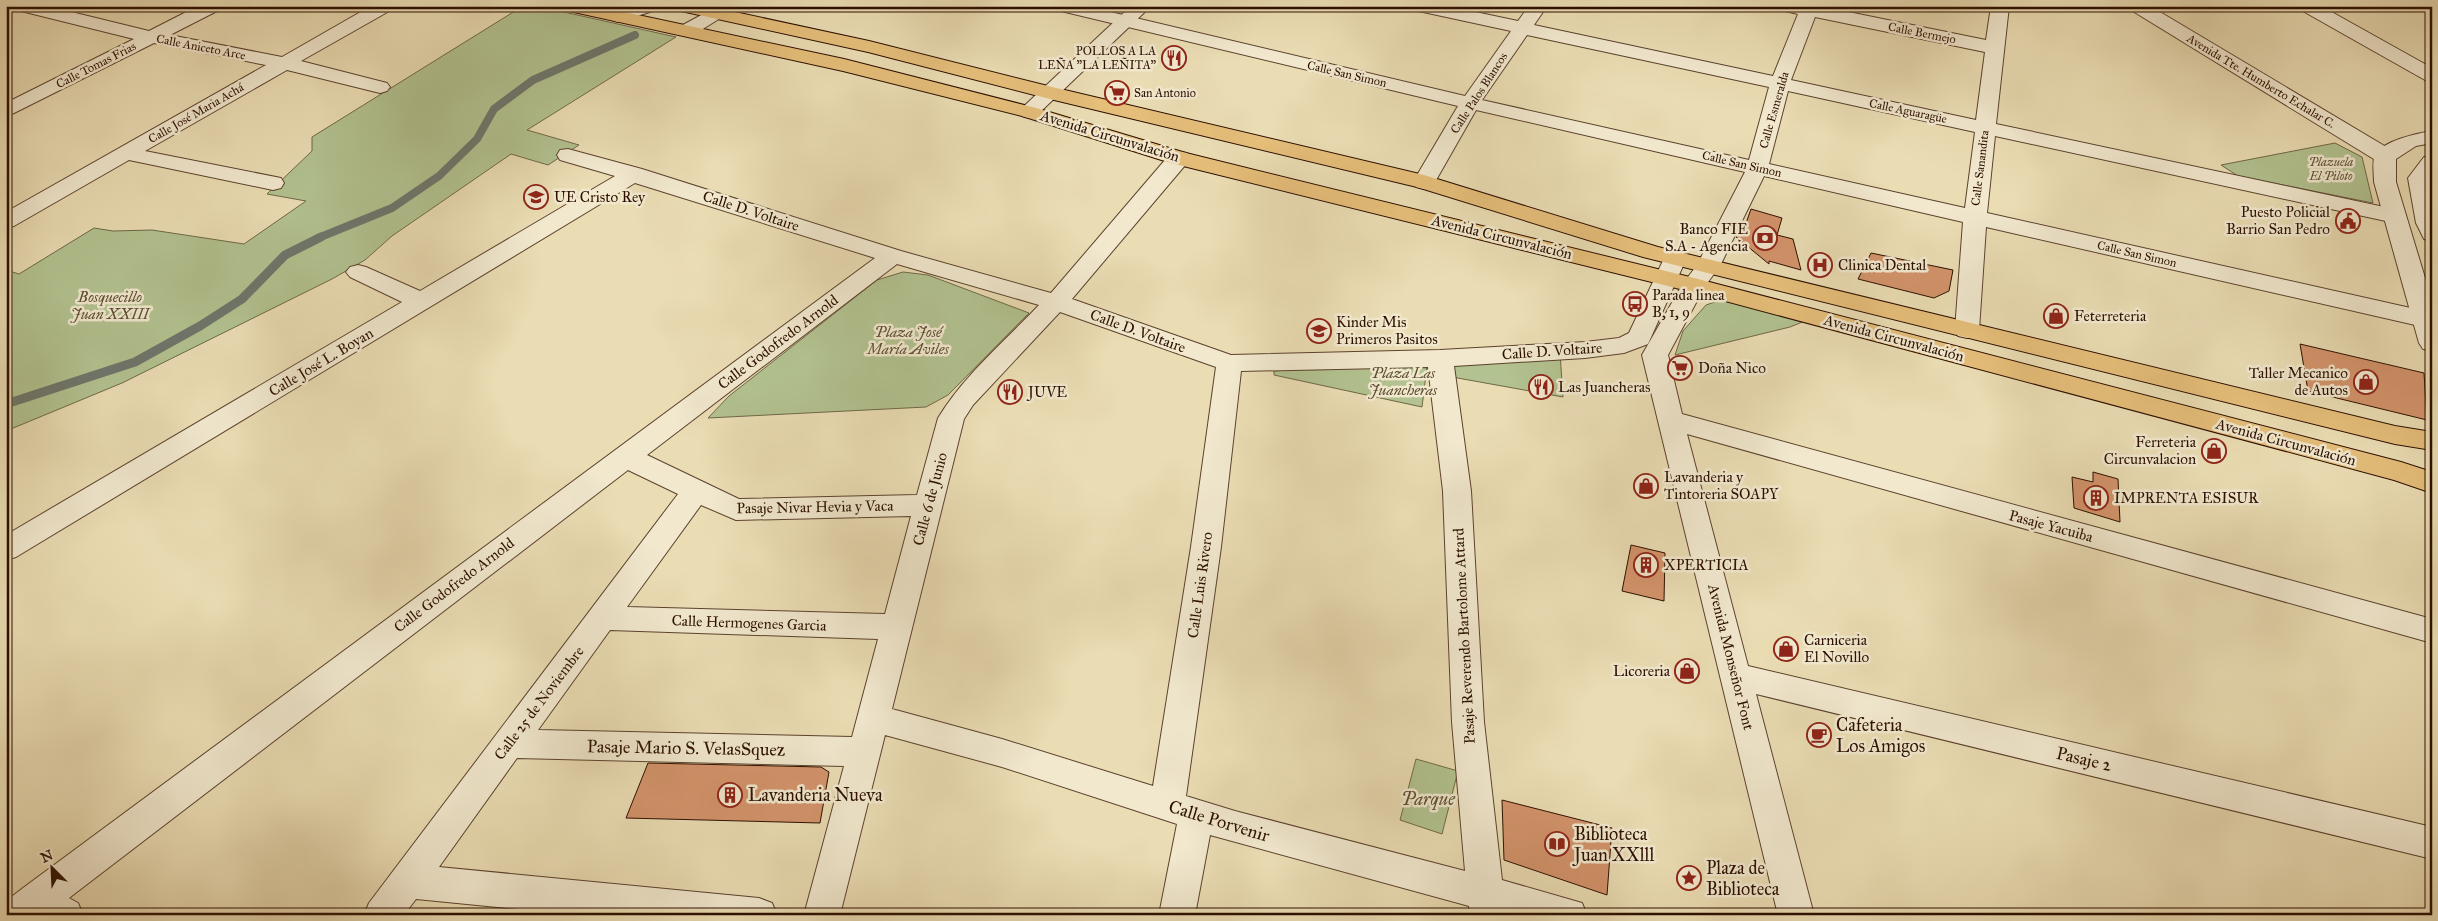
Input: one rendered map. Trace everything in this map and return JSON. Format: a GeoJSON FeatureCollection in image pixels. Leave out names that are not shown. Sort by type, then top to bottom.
{"type":"FeatureCollection","features":[{"type":"Feature","properties":{"kind":"highway","name":"Avenida Circunvalación"},"geometry":{"type":"LineString","coordinates":[[569,6],[844,65],[1029,112],[1179,158],[1701,275],[1967,330],[2395,435],[2432,441]]}},
{"type":"Feature","properties":{"kind":"highway","name":"Avenida Circunvalación"},"geometry":{"type":"LineString","coordinates":[[681,6],[869,47],[1050,93],[1424,182],[1670,268]]}},
{"type":"Feature","properties":{"kind":"highway","name":"Avenida Circunvalación"},"geometry":{"type":"LineString","coordinates":[[1701,275],[2432,483]]}},
{"type":"Feature","properties":{"kind":"street","name":"Calle Aniceto Arce"},"geometry":{"type":"LineString","coordinates":[[22,6],[151,37],[284,63],[380,87]]}},
{"type":"Feature","properties":{"kind":"street","name":"Calle Tomas Frias"},"geometry":{"type":"LineString","coordinates":[[6,111],[213,6]]}},
{"type":"Feature","properties":{"kind":"street","name":"Calle José Maria Achá"},"geometry":{"type":"LineString","coordinates":[[6,221],[385,6]]}},
{"type":"Feature","properties":{"kind":"street"},"geometry":{"type":"LineString","coordinates":[[618,16],[650,6]]}},
{"type":"Feature","properties":{"kind":"street"},"geometry":{"type":"LineString","coordinates":[[688,30],[716,13],[737,6]]}},
{"type":"Feature","properties":{"kind":"street","name":"Calle San Simon"},"geometry":{"type":"LineString","coordinates":[[1061,6],[1470,104],[1758,167],[2424,319]]}},
{"type":"Feature","properties":{"kind":"street"},"geometry":{"type":"LineString","coordinates":[[1029,112],[1142,6]]}},
{"type":"Feature","properties":{"kind":"street","name":"Calle Aguaragüe"},"geometry":{"type":"LineString","coordinates":[[1420,6],[2395,216]]}},
{"type":"Feature","properties":{"kind":"street","name":"Calle Palos Blancos"},"geometry":{"type":"LineString","coordinates":[[1424,182],[1470,104],[1538,6]]}},
{"type":"Feature","properties":{"kind":"street","name":"Calle Sanandita"},"geometry":{"type":"LineString","coordinates":[[1967,330],[1975,217],[2000,6]]}},
{"type":"Feature","properties":{"kind":"street","name":"Avenida Tte. Humberto Echalar C."},"geometry":{"type":"LineString","coordinates":[[2137,6],[2385,156]]}},
{"type":"Feature","properties":{"kind":"street"},"geometry":{"type":"LineString","coordinates":[[2307,6],[2432,76]]}},
{"type":"Feature","properties":{"kind":"street","name":"Calle Bermejo"},"geometry":{"type":"LineString","coordinates":[[1803,7],[1996,48]]}},
{"type":"Feature","properties":{"kind":"street","name":"Calle Esmeralda"},"geometry":{"type":"LineString","coordinates":[[1701,275],[1758,167],[1780,83],[1803,7]]}},
{"type":"Feature","properties":{"kind":"street"},"geometry":{"type":"LineString","coordinates":[[2432,136],[2410,141],[2385,156],[2385,182],[2432,343]]}},
{"type":"Feature","properties":{"kind":"street"},"geometry":{"type":"LineString","coordinates":[[126,153],[273,182]]}},
{"type":"Feature","properties":{"kind":"street","name":"Calle D. Voltaire"},"geometry":{"type":"LineString","coordinates":[[568,155],[893,256],[1056,302],[1229,363],[1440,358],[1584,350],[1624,345],[1639,338],[1670,268]]}},
{"type":"Feature","properties":{"kind":"street","name":"Calle 6 de Junio"},"geometry":{"type":"LineString","coordinates":[[822,915],[952,418],[964,399],[1056,302],[1179,158]]}},
{"type":"Feature","properties":{"kind":"street"},"geometry":{"type":"LineString","coordinates":[[2430,227],[2419,178],[2432,162]]}},
{"type":"Feature","properties":{"kind":"street","name":"Calle José L. Boyan"},"geometry":{"type":"LineString","coordinates":[[6,548],[423,302],[634,174]]}},
{"type":"Feature","properties":{"kind":"street","name":"Calle Godofredo Arnold"},"geometry":{"type":"LineString","coordinates":[[39,910],[624,456],[893,256]]}},
{"type":"Feature","properties":{"kind":"street"},"geometry":{"type":"LineString","coordinates":[[358,272],[423,302]]}},
{"type":"Feature","properties":{"kind":"street","name":"Avenida Monseñor Font"},"geometry":{"type":"LineString","coordinates":[[1701,275],[1655,355],[1796,915]]}},
{"type":"Feature","properties":{"kind":"street","name":"Pasaje Reverendo Bartolome Attard"},"geometry":{"type":"LineString","coordinates":[[1440,358],[1457,490],[1468,722],[1486,904]]}},
{"type":"Feature","properties":{"kind":"street","name":"Calle Luis Rivero"},"geometry":{"type":"LineString","coordinates":[[1176,915],[1182,811],[1206,548],[1229,363]]}},
{"type":"Feature","properties":{"kind":"street","name":"Pasaje Yacuiba"},"geometry":{"type":"LineString","coordinates":[[1670,420],[2432,631]]}},
{"type":"Feature","properties":{"kind":"street","name":"Pasaje Nivar Hevia y Vaca"},"geometry":{"type":"LineString","coordinates":[[624,456],[736,510],[928,505]]}},
{"type":"Feature","properties":{"kind":"street","name":"Calle 25 de Noviembre"},"geometry":{"type":"LineString","coordinates":[[382,915],[696,492]]}},
{"type":"Feature","properties":{"kind":"street","name":"Calle Hermogenes Garcia"},"geometry":{"type":"LineString","coordinates":[[602,618],[896,627]]}},
{"type":"Feature","properties":{"kind":"street","name":"Pasaje 2"},"geometry":{"type":"LineString","coordinates":[[1737,676],[2432,843]]}},
{"type":"Feature","properties":{"kind":"street","name":"Calle Porvenir"},"geometry":{"type":"LineString","coordinates":[[873,718],[1002,754],[1486,904],[1569,915]]}},
{"type":"Feature","properties":{"kind":"street","name":"Pasaje Mario S. VelasSquez"},"geometry":{"type":"LineString","coordinates":[[508,744],[864,752]]}},
{"type":"Feature","properties":{"kind":"street"},"geometry":{"type":"LineString","coordinates":[[407,881],[759,915]]}},
{"type":"Feature","properties":{"kind":"green space","name":"Bosquecillo Juan XXIII"},"geometry":{"type":"Polygon","coordinates":[[[523,6],[537,6],[676,37],[527,130],[579,145],[548,165],[511,154],[392,236],[365,260],[332,279],[122,383],[6,431],[6,270],[19,274],[94,228],[113,231],[152,230],[244,244],[306,201],[267,194],[312,151],[312,137],[523,6]]]}},
{"type":"Feature","properties":{"kind":"green space","name":"Plazuela El Piloto"},"geometry":{"type":"Polygon","coordinates":[[[2335,143],[2362,157],[2373,203],[2238,176],[2221,165],[2335,143]]]}},
{"type":"Feature","properties":{"kind":"green space","name":"Plaza José María Aviles"},"geometry":{"type":"Polygon","coordinates":[[[903,272],[928,275],[1029,313],[948,395],[926,407],[708,418],[729,396],[877,280],[903,272]]]}},
{"type":"Feature","properties":{"kind":"green space"},"geometry":{"type":"Polygon","coordinates":[[[1721,300],[1748,305],[1805,321],[1790,327],[1675,355],[1683,331],[1706,305],[1721,300]]]}},
{"type":"Feature","properties":{"kind":"green space","name":"Plaza Las Juancheras"},"geometry":{"type":"Polygon","coordinates":[[[1560,353],[1563,397],[1452,377],[1451,359],[1560,353]]]}},
{"type":"Feature","properties":{"kind":"green space","name":"Plaza Las Juancheras"},"geometry":{"type":"Polygon","coordinates":[[[1428,358],[1422,407],[1274,375],[1274,371],[1428,358]]]}},
{"type":"Feature","properties":{"kind":"green space","name":"Parque"},"geometry":{"type":"Polygon","coordinates":[[[1416,759],[1458,771],[1442,834],[1400,820],[1416,759]]]}},
{"type":"Feature","properties":{"kind":"building","name":"Banco FIE S.A - Agencia"},"geometry":{"type":"Polygon","coordinates":[[[1751,209],[1782,218],[1777,235],[1793,239],[1801,270],[1769,261],[1769,264],[1736,237],[1742,225],[1745,226],[1751,209]]]}},
{"type":"Feature","properties":{"kind":"building"},"geometry":{"type":"Polygon","coordinates":[[[1871,253],[1953,270],[1949,291],[1934,298],[1858,279],[1871,253]]]}},
{"type":"Feature","properties":{"kind":"building","name":"Taller Mecanico de Autos"},"geometry":{"type":"Polygon","coordinates":[[[2300,344],[2424,373],[2427,420],[2308,391],[2300,344]]]}},
{"type":"Feature","properties":{"kind":"building","name":"IMPRENTA ESISUR"},"geometry":{"type":"Polygon","coordinates":[[[2093,472],[2118,479],[2120,522],[2074,508],[2072,477],[2093,482],[2093,472]]]}},
{"type":"Feature","properties":{"kind":"building","name":"XPERTICIA"},"geometry":{"type":"Polygon","coordinates":[[[1631,545],[1665,553],[1664,601],[1622,591],[1631,545]]]}},
{"type":"Feature","properties":{"kind":"building","name":"Lavanderia Nueva"},"geometry":{"type":"Polygon","coordinates":[[[648,763],[821,767],[829,772],[820,823],[626,818],[648,763]]]}},
{"type":"Feature","properties":{"kind":"building","name":"Biblioteca Juan XXlll"},"geometry":{"type":"Polygon","coordinates":[[[1502,800],[1612,828],[1607,895],[1504,860],[1502,800]]]}},
{"type":"Feature","properties":{"kind":"waterway"},"geometry":{"type":"LineString","coordinates":[[318,238],[392,208],[439,176],[477,139],[494,109],[533,80],[635,35]]}},
{"type":"Feature","properties":{"kind":"waterway"},"geometry":{"type":"LineString","coordinates":[[6,404],[135,362],[200,326],[242,299],[285,255],[321,237]]}},
{"type":"Feature","properties":{"kind":"place","name":"POLLOS A LA LEÑA \"LA LEÑITA\""},"geometry":{"type":"Point","coordinates":[1174,58]}},
{"type":"Feature","properties":{"kind":"place","name":"San Antonio"},"geometry":{"type":"Point","coordinates":[1117,93]}},
{"type":"Feature","properties":{"kind":"place","name":"UE Cristo Rey"},"geometry":{"type":"Point","coordinates":[536,197]}},
{"type":"Feature","properties":{"kind":"place","name":"Puesto Policial Barrio San Pedro"},"geometry":{"type":"Point","coordinates":[2348,221]}},
{"type":"Feature","properties":{"kind":"place","name":"Banco FIE S.A - Agencia"},"geometry":{"type":"Point","coordinates":[1765,238]}},
{"type":"Feature","properties":{"kind":"place","name":"Clinica Dental"},"geometry":{"type":"Point","coordinates":[1820,265]}},
{"type":"Feature","properties":{"kind":"place","name":"Parada linea B, 1, 9"},"geometry":{"type":"Point","coordinates":[1635,304]}},
{"type":"Feature","properties":{"kind":"place","name":"Feterreteria"},"geometry":{"type":"Point","coordinates":[2056,316]}},
{"type":"Feature","properties":{"kind":"place","name":"Kinder Mis Primeros Pasitos"},"geometry":{"type":"Point","coordinates":[1319,331]}},
{"type":"Feature","properties":{"kind":"place","name":"Doña Nico"},"geometry":{"type":"Point","coordinates":[1680,368]}},
{"type":"Feature","properties":{"kind":"place","name":"Taller Mecanico de Autos"},"geometry":{"type":"Point","coordinates":[2366,382]}},
{"type":"Feature","properties":{"kind":"place","name":"Las Juancheras"},"geometry":{"type":"Point","coordinates":[1541,387]}},
{"type":"Feature","properties":{"kind":"place","name":"JUVE"},"geometry":{"type":"Point","coordinates":[1010,392]}},
{"type":"Feature","properties":{"kind":"place","name":"Ferreteria Circunvalacion"},"geometry":{"type":"Point","coordinates":[2214,451]}},
{"type":"Feature","properties":{"kind":"place","name":"Lavanderia y Tintoreria SOAPY"},"geometry":{"type":"Point","coordinates":[1646,486]}},
{"type":"Feature","properties":{"kind":"place","name":"IMPRENTA ESISUR"},"geometry":{"type":"Point","coordinates":[2096,498]}},
{"type":"Feature","properties":{"kind":"place","name":"XPERTICIA"},"geometry":{"type":"Point","coordinates":[1646,565]}},
{"type":"Feature","properties":{"kind":"place","name":"Carniceria El Novillo"},"geometry":{"type":"Point","coordinates":[1786,649]}},
{"type":"Feature","properties":{"kind":"place","name":"Licoreria"},"geometry":{"type":"Point","coordinates":[1687,671]}},
{"type":"Feature","properties":{"kind":"place","name":"Cafeteria Los Amigos"},"geometry":{"type":"Point","coordinates":[1819,735]}},
{"type":"Feature","properties":{"kind":"place","name":"Lavanderia Nueva"},"geometry":{"type":"Point","coordinates":[730,795]}},
{"type":"Feature","properties":{"kind":"place","name":"Biblioteca Juan XXlll"},"geometry":{"type":"Point","coordinates":[1557,844]}},
{"type":"Feature","properties":{"kind":"place","name":"Plaza de Biblioteca"},"geometry":{"type":"Point","coordinates":[1689,878]}}]}
